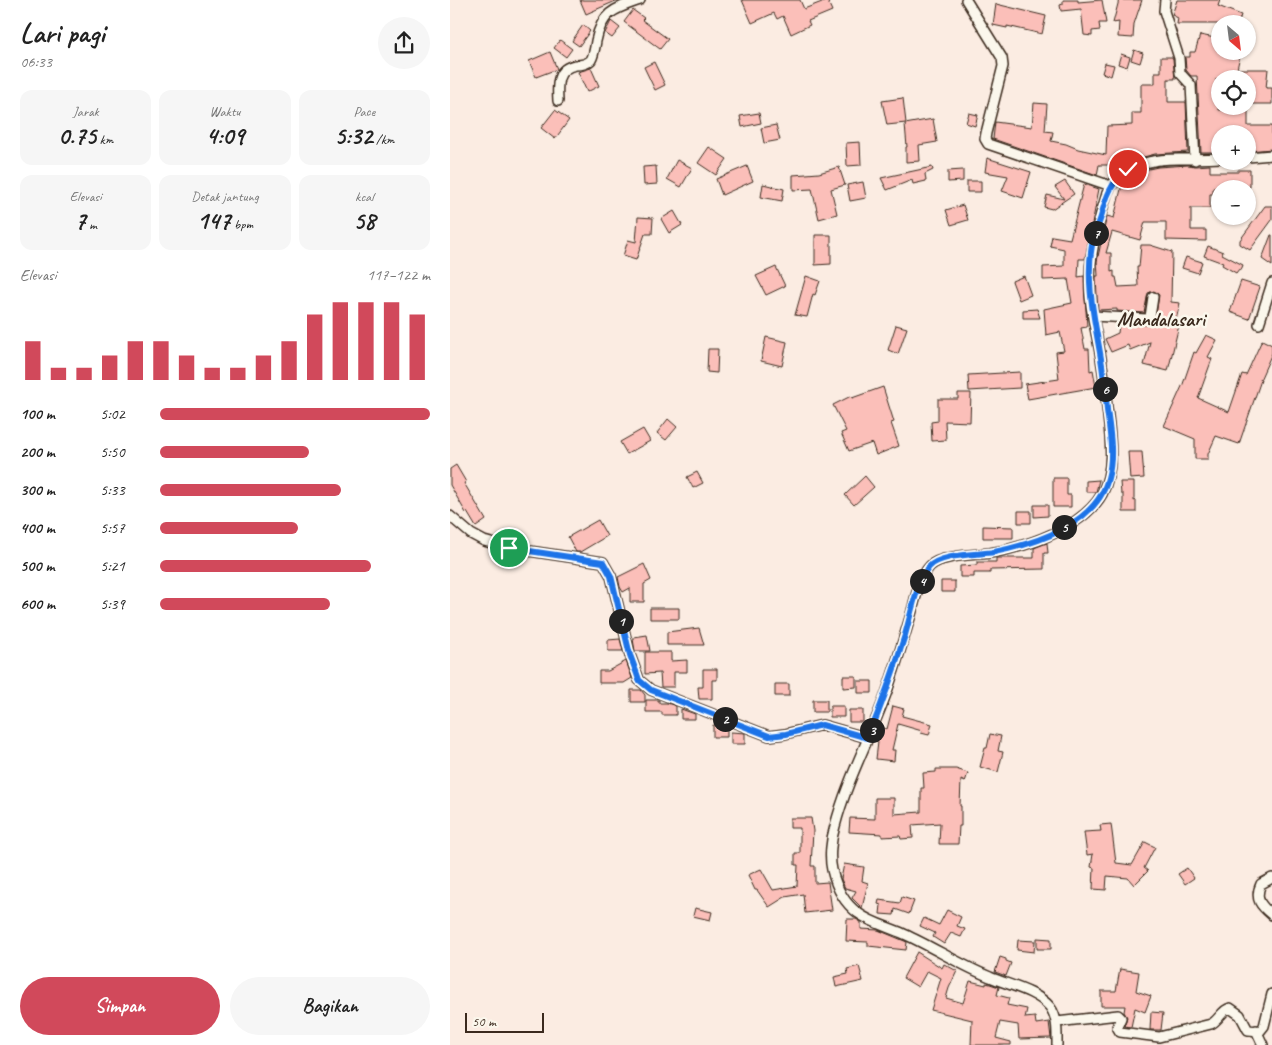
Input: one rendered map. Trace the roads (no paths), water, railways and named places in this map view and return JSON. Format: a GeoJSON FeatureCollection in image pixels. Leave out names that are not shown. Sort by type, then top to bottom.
{"type":"FeatureCollection","features":[{"type":"Feature","properties":{"kind":"street"},"geometry":{"type":"LineString","coordinates":[[558,101],[559,76],[563,70],[571,66],[584,64],[590,60],[594,53],[598,28],[604,17],[616,8],[640,0]]}},
{"type":"Feature","properties":{"kind":"street"},"geometry":{"type":"LineString","coordinates":[[966,0],[1002,58],[1003,66],[985,139],[988,144],[1111,186]]}},
{"type":"Feature","properties":{"kind":"street"},"geometry":{"type":"LineString","coordinates":[[1165,0],[1164,11],[1179,58],[1180,73],[1191,85],[1195,160]]}},
{"type":"Feature","properties":{"kind":"street"},"geometry":{"type":"LineString","coordinates":[[1256,156],[1272,155]]}},
{"type":"Feature","properties":{"kind":"street"},"geometry":{"type":"LineString","coordinates":[[1057,1045],[1057,1022],[1052,1010],[1044,1001],[987,976],[903,933],[866,919],[847,903],[839,891],[832,869],[831,848],[834,829],[841,804],[886,694],[918,592],[930,566],[938,560],[994,552],[1054,533],[1091,510],[1108,478],[1111,456],[1110,432],[1102,365],[1090,294],[1092,245],[1111,186],[1128,169],[1154,160],[1211,159]]}},
{"type":"Feature","properties":{"kind":"street"},"geometry":{"type":"LineString","coordinates":[[1259,324],[1272,283]]}},
{"type":"Feature","properties":{"kind":"street"},"geometry":{"type":"LineString","coordinates":[[1093,316],[1147,320],[1150,317],[1153,297]]}},
{"type":"Feature","properties":{"kind":"street"},"geometry":{"type":"LineString","coordinates":[[450,516],[484,541],[509,548],[603,562],[611,576],[630,655],[639,680],[651,690],[769,736],[822,725],[868,738]]}},
{"type":"Feature","properties":{"kind":"street"},"geometry":{"type":"LineString","coordinates":[[1272,878],[1261,884],[1258,897],[1260,905],[1272,915]]}},
{"type":"Feature","properties":{"kind":"street"},"geometry":{"type":"LineString","coordinates":[[1057,1022],[1118,1015],[1121,1018],[1117,1028],[1120,1032],[1158,1038],[1211,1024],[1217,1021],[1230,1008],[1240,1015],[1248,1030],[1262,1030],[1272,994]]}},
{"type":"Feature","properties":{"kind":"street"},"geometry":{"type":"LineString","coordinates":[[1256,1030],[1263,1045]]}},
{"type":"Feature","properties":{"kind":"district","name":"Mandalasari"},"geometry":{"type":"Point","coordinates":[1161,319]}}]}
